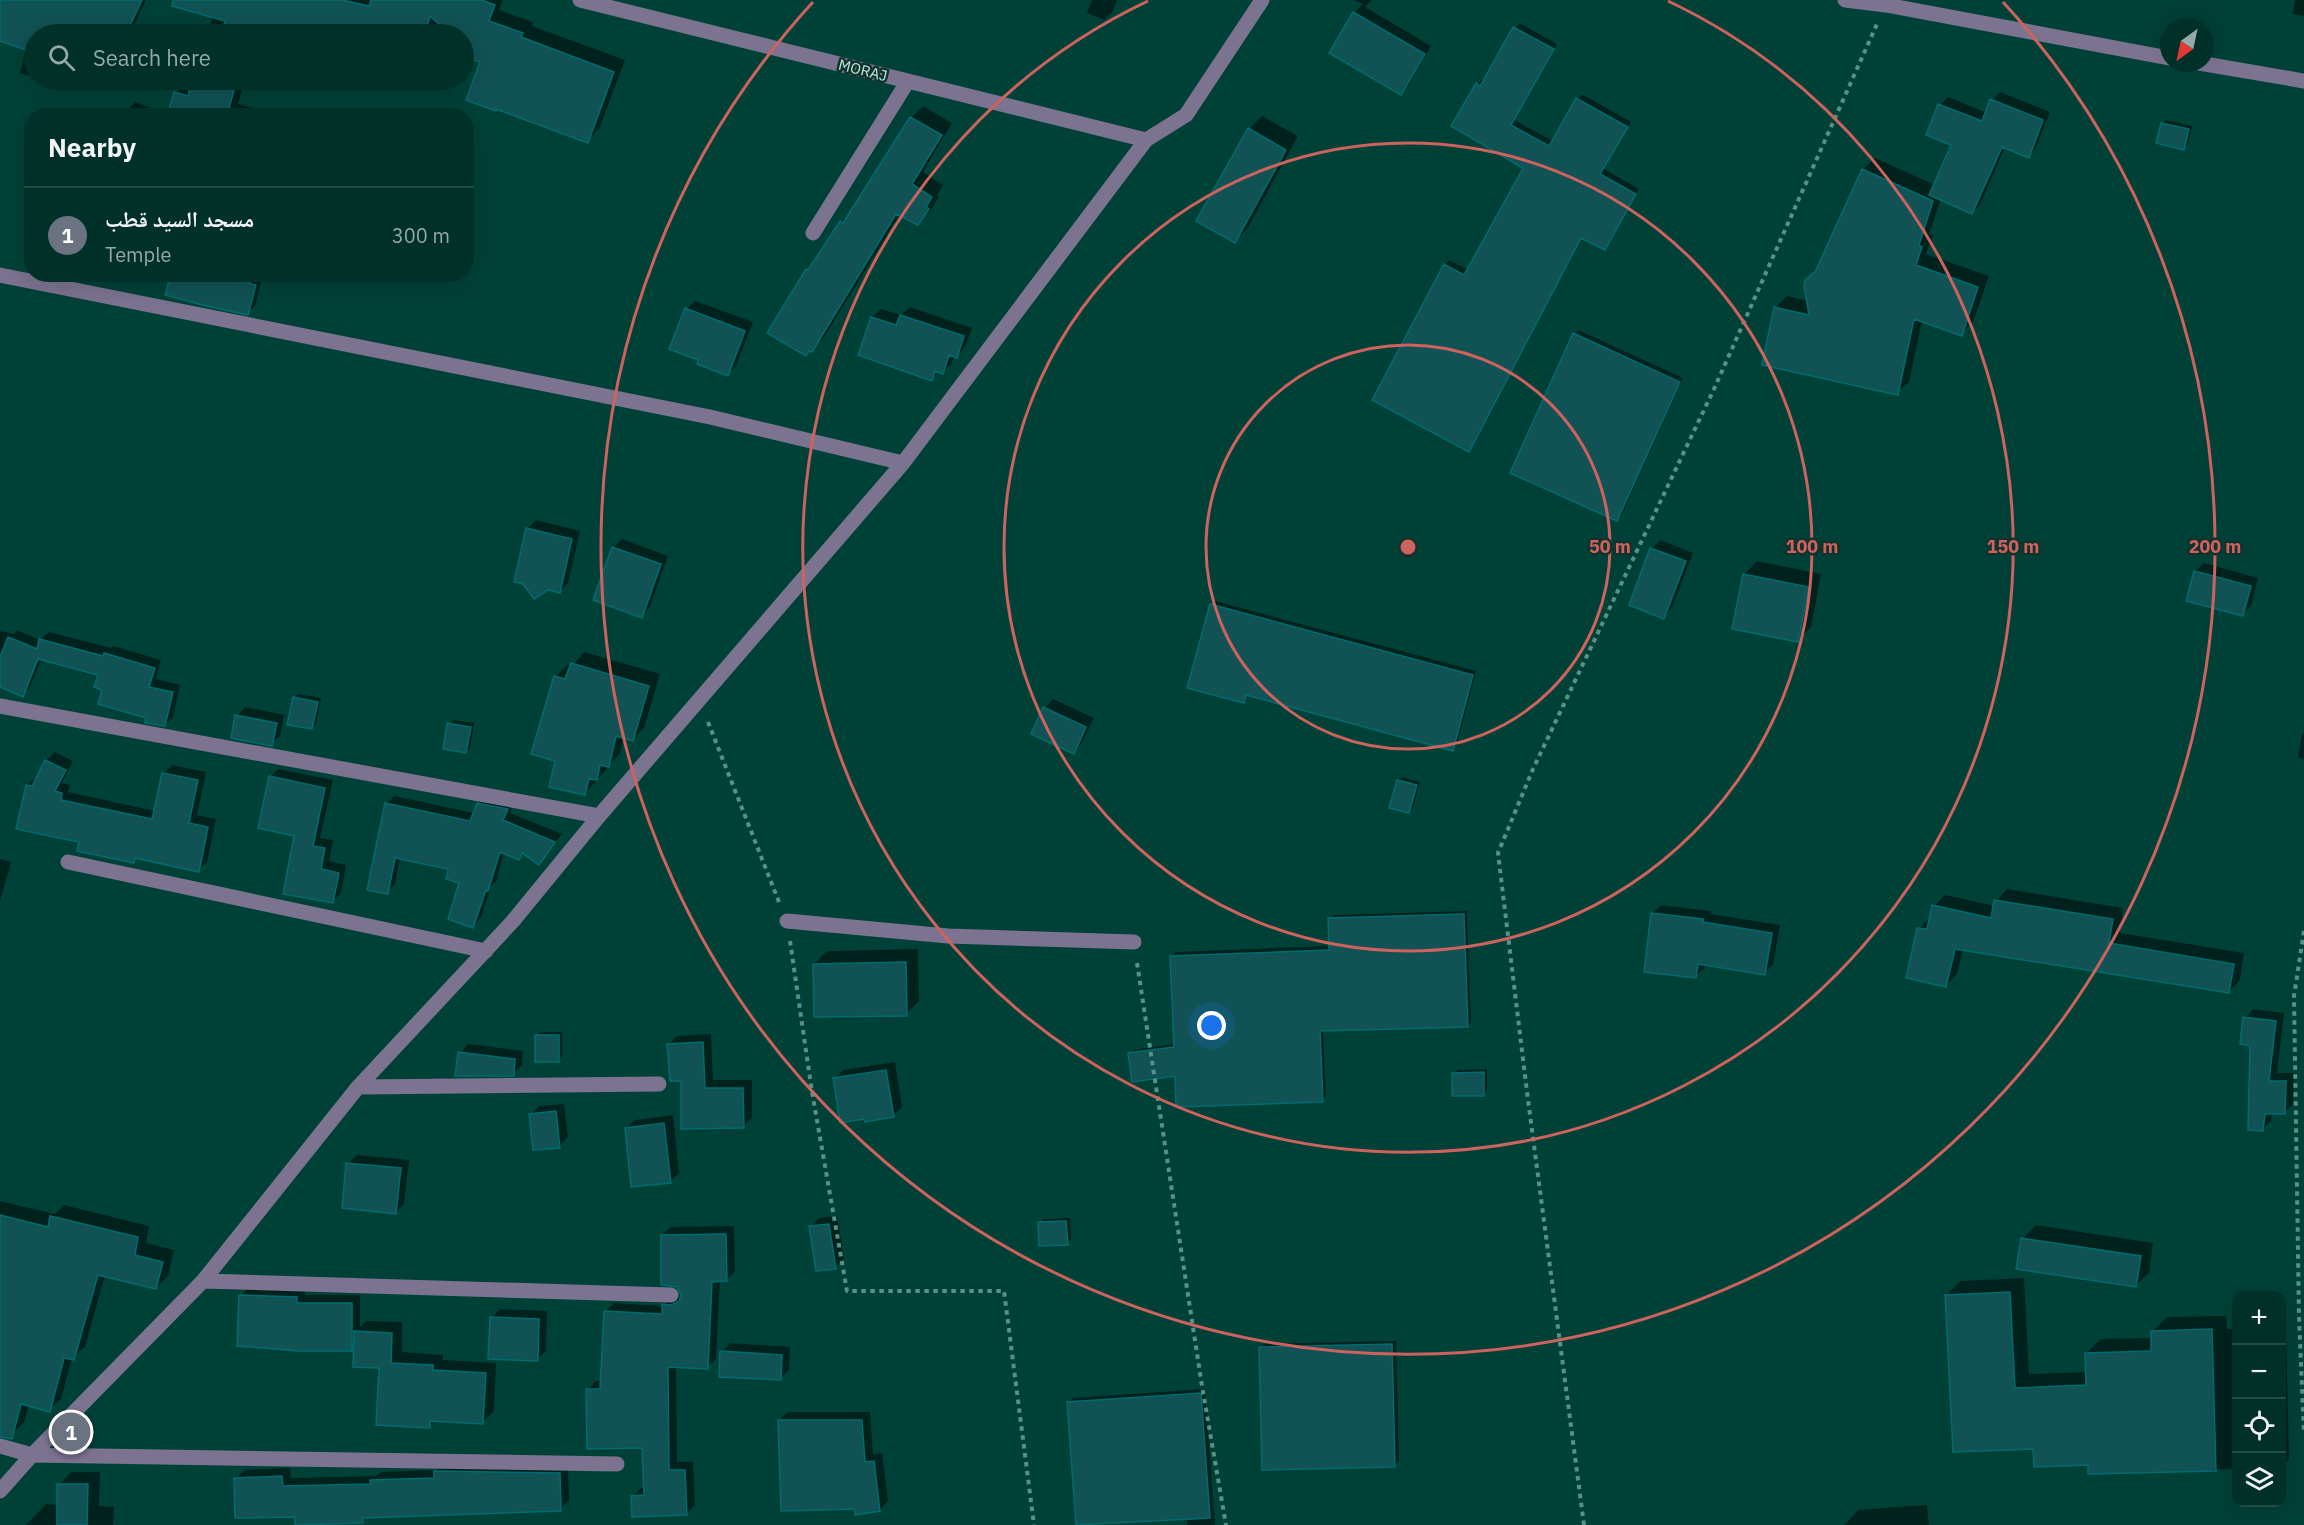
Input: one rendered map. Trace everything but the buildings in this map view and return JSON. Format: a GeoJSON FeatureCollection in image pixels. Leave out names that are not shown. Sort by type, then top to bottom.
{"type":"FeatureCollection","features":[{"type":"Feature","properties":{"kind":"street","name":"MORAJ"},"geometry":{"type":"LineString","coordinates":[[580,0],[1146,140]]}},
{"type":"Feature","properties":{"kind":"street"},"geometry":{"type":"LineString","coordinates":[[0,1491],[32,1455],[203,1281],[358,1087],[486,951],[903,463],[1146,140],[1186,115],[1262,0]]}},
{"type":"Feature","properties":{"kind":"street"},"geometry":{"type":"LineString","coordinates":[[1845,0],[1886,5],[2160,56]]}},
{"type":"Feature","properties":{"kind":"street"},"geometry":{"type":"LineString","coordinates":[[2214,66],[2304,81]]}},
{"type":"Feature","properties":{"kind":"street"},"geometry":{"type":"LineString","coordinates":[[813,233],[908,81]]}},
{"type":"Feature","properties":{"kind":"street"},"geometry":{"type":"LineString","coordinates":[[0,275],[24,280]]}},
{"type":"Feature","properties":{"kind":"street"},"geometry":{"type":"LineString","coordinates":[[35,282],[710,417],[903,463]]}},
{"type":"Feature","properties":{"kind":"street"},"geometry":{"type":"LineString","coordinates":[[0,706],[599,816]]}},
{"type":"Feature","properties":{"kind":"street"},"geometry":{"type":"LineString","coordinates":[[69,862],[486,951]]}},
{"type":"Feature","properties":{"kind":"street"},"geometry":{"type":"LineString","coordinates":[[787,921],[948,936],[1134,942]]}},
{"type":"Feature","properties":{"kind":"street"},"geometry":{"type":"LineString","coordinates":[[358,1087],[659,1084]]}},
{"type":"Feature","properties":{"kind":"street"},"geometry":{"type":"LineString","coordinates":[[203,1281],[671,1295]]}},
{"type":"Feature","properties":{"kind":"street"},"geometry":{"type":"LineString","coordinates":[[0,1446],[32,1455],[617,1464]]}},
{"type":"Feature","properties":{"kind":"path"},"geometry":{"type":"LineString","coordinates":[[1584,1525],[1498,853],[1533,769],[1714,389],[1886,5]]}},
{"type":"Feature","properties":{"kind":"path"},"geometry":{"type":"LineString","coordinates":[[699,699],[787,921],[812,1092],[847,1291],[1004,1291],[1034,1525]]}},
{"type":"Feature","properties":{"kind":"path"},"geometry":{"type":"LineString","coordinates":[[2304,931],[2294,996],[2299,1317],[2304,1434]]}},
{"type":"Feature","properties":{"kind":"path"},"geometry":{"type":"LineString","coordinates":[[1134,942],[1202,1386],[1226,1525]]}},
{"type":"Feature","properties":{"kind":"place","name":"مسجد السيد قطب"},"geometry":{"type":"Point","coordinates":[71,1432]}}]}
